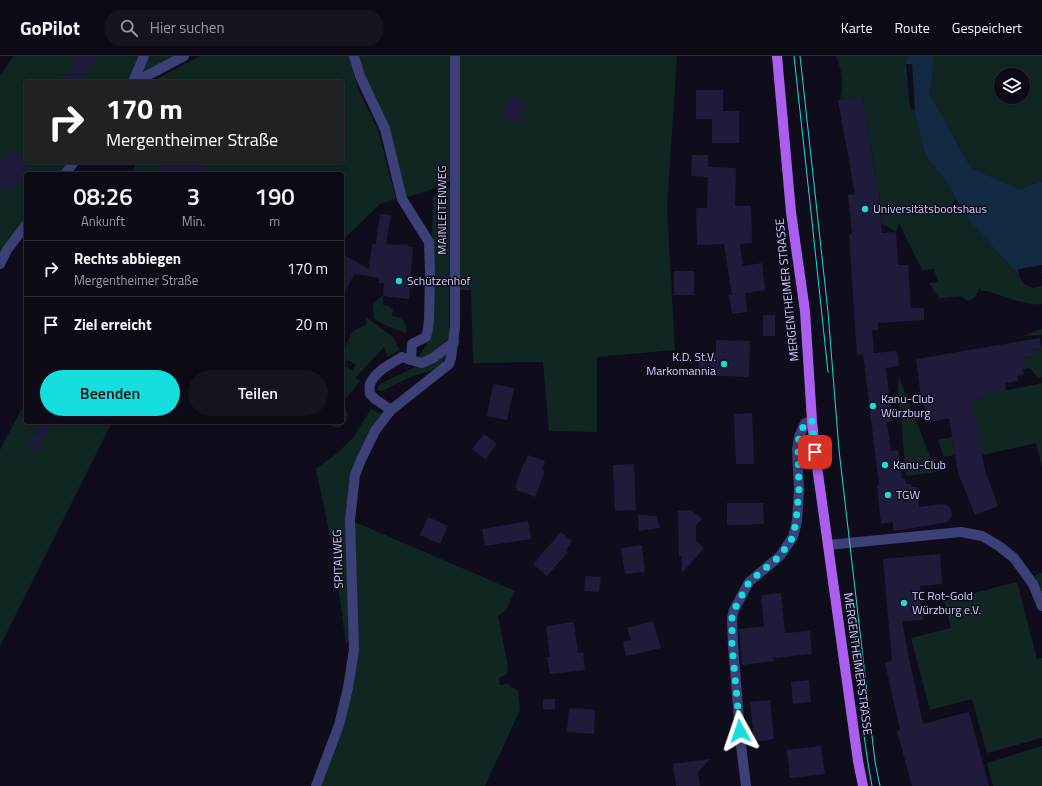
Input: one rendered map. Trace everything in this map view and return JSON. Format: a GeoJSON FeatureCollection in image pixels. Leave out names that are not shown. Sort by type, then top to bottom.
{"type":"FeatureCollection","features":[{"type":"Feature","properties":{"kind":"main road","name":"MERGENTHEIMER STRASSE"},"geometry":{"type":"LineString","coordinates":[[777,56],[791,212],[805,311],[812,421],[818,475],[858,761],[863,786]]}},
{"type":"Feature","properties":{"kind":"street"},"geometry":{"type":"LineString","coordinates":[[135,80],[144,56]]}},
{"type":"Feature","properties":{"kind":"street"},"geometry":{"type":"LineString","coordinates":[[138,80],[184,56]]}},
{"type":"Feature","properties":{"kind":"street"},"geometry":{"type":"LineString","coordinates":[[354,56],[360,76],[385,129],[402,199],[429,242],[430,273],[428,329],[426,337],[412,344],[411,360]]}},
{"type":"Feature","properties":{"kind":"street","name":"MAINLEITENWEG"},"geometry":{"type":"LineString","coordinates":[[449,364],[454,342],[455,327],[455,56]]}},
{"type":"Feature","properties":{"kind":"street"},"geometry":{"type":"LineString","coordinates":[[0,264],[7,250],[24,228]]}},
{"type":"Feature","properties":{"kind":"street"},"geometry":{"type":"LineString","coordinates":[[391,410],[370,394],[370,385],[376,376],[383,369],[402,357],[422,364],[433,358],[454,342]]}},
{"type":"Feature","properties":{"kind":"street","name":"SPITALWEG"},"geometry":{"type":"LineString","coordinates":[[316,786],[339,725],[348,688],[354,650],[350,520],[355,475],[375,431],[391,410],[449,364]]}},
{"type":"Feature","properties":{"kind":"street"},"geometry":{"type":"LineString","coordinates":[[746,786],[732,645],[732,618],[734,610],[749,582],[780,556],[793,537],[799,490],[799,436],[805,423],[812,421]]}},
{"type":"Feature","properties":{"kind":"street"},"geometry":{"type":"LineString","coordinates":[[828,545],[961,532],[982,536],[999,546],[1014,558],[1034,584],[1042,606]]}},
{"type":"Feature","properties":{"kind":"green space"},"geometry":{"type":"Polygon","coordinates":[[[14,56],[184,56],[139,80],[24,80],[24,164],[72,164],[66,172],[24,172],[24,228],[0,264],[0,76],[14,56]]]}},
{"type":"Feature","properties":{"kind":"green space"},"geometry":{"type":"Polygon","coordinates":[[[200,56],[349,56],[358,89],[378,130],[396,199],[380,204],[344,239],[344,172],[134,172],[136,164],[344,164],[344,80],[155,80],[200,56]]]}},
{"type":"Feature","properties":{"kind":"green space"},"geometry":{"type":"Polygon","coordinates":[[[354,56],[450,56],[450,181],[427,191],[402,199],[385,129],[354,56]]]}},
{"type":"Feature","properties":{"kind":"green space"},"geometry":{"type":"Polygon","coordinates":[[[460,56],[677,56],[667,208],[675,350],[597,357],[597,432],[549,431],[543,362],[473,363],[471,290],[459,290],[460,56]]]}},
{"type":"Feature","properties":{"kind":"green space"},"geometry":{"type":"Polygon","coordinates":[[[836,56],[908,56],[903,71],[926,157],[946,181],[956,199],[951,204],[960,205],[1024,284],[1033,288],[1042,286],[1042,304],[1030,304],[987,291],[981,291],[980,287],[974,298],[967,301],[961,296],[940,298],[937,295],[929,283],[938,282],[934,269],[922,270],[899,223],[896,232],[881,223],[879,191],[855,194],[852,180],[876,176],[862,96],[840,99],[842,77],[836,56]]]}},
{"type":"Feature","properties":{"kind":"green space"},"geometry":{"type":"Polygon","coordinates":[[[934,56],[1042,56],[1042,181],[1019,189],[971,168],[930,94],[934,56]]]}},
{"type":"Feature","properties":{"kind":"green space"},"geometry":{"type":"Polygon","coordinates":[[[452,187],[450,239],[450,338],[433,354],[416,360],[430,338],[434,272],[432,238],[433,196],[452,187]]]}},
{"type":"Feature","properties":{"kind":"green space"},"geometry":{"type":"Polygon","coordinates":[[[383,296],[383,305],[389,306],[393,309],[392,316],[402,318],[406,326],[406,333],[387,326],[374,319],[373,305],[380,297],[383,296]]]}},
{"type":"Feature","properties":{"kind":"green space"},"geometry":{"type":"Polygon","coordinates":[[[366,317],[394,338],[399,350],[388,357],[384,347],[355,378],[360,381],[344,401],[344,366],[353,371],[356,365],[347,360],[344,364],[344,348],[353,331],[366,325],[366,317]]]}},
{"type":"Feature","properties":{"kind":"green space"},"geometry":{"type":"Polygon","coordinates":[[[1042,329],[1042,335],[1023,336],[1042,329]]]}},
{"type":"Feature","properties":{"kind":"green space"},"geometry":{"type":"Polygon","coordinates":[[[1042,349],[1042,377],[1038,378],[1030,368],[1013,371],[1013,367],[1025,365],[1024,358],[1033,357],[1032,350],[1042,349]]]}},
{"type":"Feature","properties":{"kind":"green space"},"geometry":{"type":"Polygon","coordinates":[[[447,353],[441,367],[410,377],[382,391],[377,390],[380,384],[415,367],[426,366],[447,353]]]}},
{"type":"Feature","properties":{"kind":"green space"},"geometry":{"type":"Polygon","coordinates":[[[899,377],[936,472],[906,476],[898,385],[899,377]]]}},
{"type":"Feature","properties":{"kind":"green space"},"geometry":{"type":"Polygon","coordinates":[[[1042,383],[1042,466],[1036,443],[982,455],[972,399],[985,397],[984,391],[995,393],[1042,383]]]}},
{"type":"Feature","properties":{"kind":"green space"},"geometry":{"type":"Polygon","coordinates":[[[24,405],[24,424],[111,424],[0,646],[0,450],[24,405]]]}},
{"type":"Feature","properties":{"kind":"green space"},"geometry":{"type":"Polygon","coordinates":[[[344,405],[348,416],[344,424],[344,405]]]}},
{"type":"Feature","properties":{"kind":"green space"},"geometry":{"type":"Polygon","coordinates":[[[371,409],[382,414],[361,460],[350,520],[515,591],[506,610],[498,616],[508,667],[507,674],[499,678],[500,685],[508,684],[518,691],[520,710],[485,786],[316,786],[339,725],[350,641],[346,643],[333,550],[316,469],[336,454],[353,438],[371,409]]]}},
{"type":"Feature","properties":{"kind":"green space"},"geometry":{"type":"Polygon","coordinates":[[[324,424],[344,424],[339,428],[324,424]]]}},
{"type":"Feature","properties":{"kind":"green space"},"geometry":{"type":"Polygon","coordinates":[[[952,437],[955,455],[944,457],[938,440],[952,437]]]}},
{"type":"Feature","properties":{"kind":"green space"},"geometry":{"type":"Polygon","coordinates":[[[1042,573],[1042,592],[1035,576],[1042,573]]]}},
{"type":"Feature","properties":{"kind":"green space"},"geometry":{"type":"Polygon","coordinates":[[[1017,582],[1037,659],[1042,658],[1042,738],[987,753],[972,699],[930,710],[911,638],[951,628],[944,601],[1017,582]]]}},
{"type":"Feature","properties":{"kind":"green space"},"geometry":{"type":"Polygon","coordinates":[[[1042,746],[1042,786],[993,786],[987,763],[1042,746]]]}},
{"type":"Feature","properties":{"kind":"water"},"geometry":{"type":"Polygon","coordinates":[[[908,56],[934,56],[930,94],[971,168],[1019,189],[1042,181],[1042,273],[1019,276],[972,223],[946,181],[926,157],[903,71],[908,56]]]}},
{"type":"Feature","properties":{"kind":"pier"},"geometry":{"type":"Polygon","coordinates":[[[906,64],[912,64],[915,109],[911,110],[909,100],[906,64]]]}},
{"type":"Feature","properties":{"kind":"pier"},"geometry":{"type":"Polygon","coordinates":[[[1042,265],[1042,272],[1019,276],[1018,269],[1042,265]]]}},
{"type":"Feature","properties":{"kind":"building"},"geometry":{"type":"Polygon","coordinates":[[[79,56],[98,56],[82,80],[62,80],[79,56]]]}},
{"type":"Feature","properties":{"kind":"building"},"geometry":{"type":"Polygon","coordinates":[[[696,90],[723,90],[723,111],[739,111],[739,143],[712,143],[712,119],[696,119],[696,90]]]}},
{"type":"Feature","properties":{"kind":"building"},"geometry":{"type":"Polygon","coordinates":[[[862,95],[878,189],[882,233],[896,232],[898,265],[908,265],[911,308],[924,308],[924,320],[878,323],[878,330],[872,330],[874,353],[897,351],[899,366],[886,368],[892,422],[887,422],[891,451],[898,450],[902,479],[905,479],[906,484],[911,484],[911,487],[917,487],[919,507],[942,504],[949,507],[952,515],[948,521],[944,523],[893,531],[893,522],[881,524],[877,485],[879,485],[863,354],[857,355],[849,235],[852,234],[848,195],[855,194],[838,100],[862,95]]]}},
{"type":"Feature","properties":{"kind":"building"},"geometry":{"type":"Polygon","coordinates":[[[507,97],[524,99],[521,123],[504,121],[507,97]]]}},
{"type":"Feature","properties":{"kind":"building"},"geometry":{"type":"Polygon","coordinates":[[[9,150],[24,161],[24,164],[30,165],[10,194],[0,187],[0,163],[9,150]]]}},
{"type":"Feature","properties":{"kind":"building"},"geometry":{"type":"Polygon","coordinates":[[[692,155],[708,155],[708,167],[736,168],[735,206],[751,206],[752,243],[740,244],[743,266],[762,263],[765,290],[745,293],[747,312],[732,314],[729,295],[732,295],[724,244],[697,245],[696,208],[707,208],[708,177],[691,176],[692,155]]]}},
{"type":"Feature","properties":{"kind":"building"},"geometry":{"type":"Polygon","coordinates":[[[150,164],[196,164],[214,172],[168,172],[150,164]]]}},
{"type":"Feature","properties":{"kind":"building"},"geometry":{"type":"Polygon","coordinates":[[[380,214],[391,215],[386,244],[409,245],[409,247],[413,247],[409,299],[383,296],[384,283],[379,283],[379,278],[354,274],[344,294],[344,255],[369,269],[372,244],[376,244],[380,214]]]}},
{"type":"Feature","properties":{"kind":"building"},"geometry":{"type":"Polygon","coordinates":[[[674,271],[694,271],[694,295],[674,295],[674,271]]]}},
{"type":"Feature","properties":{"kind":"building"},"geometry":{"type":"Polygon","coordinates":[[[763,315],[775,315],[775,336],[763,336],[763,315]]]}},
{"type":"Feature","properties":{"kind":"building"},"geometry":{"type":"Polygon","coordinates":[[[1040,338],[1042,349],[1032,350],[1033,357],[1024,358],[1025,365],[1022,366],[1024,375],[1017,376],[1018,381],[1005,383],[1006,391],[972,399],[985,470],[998,506],[975,515],[958,473],[949,418],[931,422],[921,398],[916,359],[1040,338]]]}},
{"type":"Feature","properties":{"kind":"building","name":"K.D. St.V. Markomannia"},"geometry":{"type":"Polygon","coordinates":[[[716,340],[750,341],[749,377],[698,375],[699,353],[716,354],[716,340]]]}},
{"type":"Feature","properties":{"kind":"building"},"geometry":{"type":"Polygon","coordinates":[[[493,384],[514,388],[507,420],[487,416],[493,384]]]}},
{"type":"Feature","properties":{"kind":"building"},"geometry":{"type":"Polygon","coordinates":[[[752,413],[754,464],[736,464],[734,414],[752,413]]]}},
{"type":"Feature","properties":{"kind":"building"},"geometry":{"type":"Polygon","coordinates":[[[40,424],[52,424],[36,453],[27,448],[40,424]]]}},
{"type":"Feature","properties":{"kind":"building"},"geometry":{"type":"Polygon","coordinates":[[[484,434],[497,444],[485,459],[472,449],[484,434]]]}},
{"type":"Feature","properties":{"kind":"building"},"geometry":{"type":"Polygon","coordinates":[[[528,455],[545,461],[542,470],[545,471],[535,497],[516,490],[517,488],[515,487],[528,455]]]}},
{"type":"Feature","properties":{"kind":"building"},"geometry":{"type":"Polygon","coordinates":[[[634,464],[636,510],[615,511],[613,465],[634,464]]]}},
{"type":"Feature","properties":{"kind":"building"},"geometry":{"type":"Polygon","coordinates":[[[727,503],[763,503],[764,524],[727,525],[727,503]]]}},
{"type":"Feature","properties":{"kind":"building"},"geometry":{"type":"Polygon","coordinates":[[[691,510],[702,519],[696,525],[696,541],[704,548],[682,573],[682,556],[679,556],[678,511],[691,510]]]}},
{"type":"Feature","properties":{"kind":"building"},"geometry":{"type":"Polygon","coordinates":[[[638,515],[656,516],[660,528],[639,531],[638,515]]]}},
{"type":"Feature","properties":{"kind":"building"},"geometry":{"type":"Polygon","coordinates":[[[428,517],[448,526],[440,544],[420,535],[428,517]]]}},
{"type":"Feature","properties":{"kind":"building"},"geometry":{"type":"Polygon","coordinates":[[[528,521],[531,539],[485,546],[482,529],[528,521]]]}},
{"type":"Feature","properties":{"kind":"building"},"geometry":{"type":"Polygon","coordinates":[[[561,532],[572,541],[566,550],[568,552],[547,576],[533,564],[561,532]]]}},
{"type":"Feature","properties":{"kind":"building"},"geometry":{"type":"Polygon","coordinates":[[[642,545],[645,572],[625,574],[621,548],[642,545]]]}},
{"type":"Feature","properties":{"kind":"building"},"geometry":{"type":"Polygon","coordinates":[[[940,554],[942,584],[920,586],[923,620],[902,621],[909,658],[923,724],[969,712],[989,786],[912,786],[897,731],[900,730],[885,663],[892,661],[883,559],[940,554]]]}},
{"type":"Feature","properties":{"kind":"building"},"geometry":{"type":"Polygon","coordinates":[[[586,576],[601,577],[599,592],[584,591],[586,576]]]}},
{"type":"Feature","properties":{"kind":"building"},"geometry":{"type":"Polygon","coordinates":[[[781,593],[785,633],[810,631],[812,654],[773,658],[774,661],[742,665],[739,629],[764,626],[761,595],[781,593]]]}},
{"type":"Feature","properties":{"kind":"building"},"geometry":{"type":"Polygon","coordinates":[[[653,621],[661,648],[626,656],[623,642],[631,640],[627,628],[653,621]]]}},
{"type":"Feature","properties":{"kind":"building"},"geometry":{"type":"Polygon","coordinates":[[[574,622],[578,653],[583,652],[585,670],[550,674],[547,657],[550,657],[546,626],[574,622]]]}},
{"type":"Feature","properties":{"kind":"building"},"geometry":{"type":"Polygon","coordinates":[[[809,680],[811,702],[793,704],[791,682],[809,680]]]}},
{"type":"Feature","properties":{"kind":"building"},"geometry":{"type":"Polygon","coordinates":[[[543,699],[555,699],[555,709],[543,710],[543,699]]]}},
{"type":"Feature","properties":{"kind":"building"},"geometry":{"type":"Polygon","coordinates":[[[770,700],[774,739],[754,742],[750,702],[770,700]]]}},
{"type":"Feature","properties":{"kind":"building"},"geometry":{"type":"Polygon","coordinates":[[[569,708],[595,710],[594,734],[567,732],[569,708]]]}},
{"type":"Feature","properties":{"kind":"building"},"geometry":{"type":"Polygon","coordinates":[[[821,746],[825,774],[790,778],[787,750],[821,746]]]}},
{"type":"Feature","properties":{"kind":"building"},"geometry":{"type":"Polygon","coordinates":[[[710,759],[698,772],[700,786],[676,786],[673,764],[710,759]]]}},
{"type":"Feature","properties":{"kind":"tram line"},"geometry":{"type":"LineString","coordinates":[[794,56],[828,372]]}},
{"type":"Feature","properties":{"kind":"tram line"},"geometry":{"type":"LineString","coordinates":[[800,56],[828,312],[839,450],[875,762],[880,786]]}},
{"type":"Feature","properties":{"kind":"tram line"},"geometry":{"type":"LineString","coordinates":[[855,631],[863,728],[872,786]]}},
{"type":"Feature","properties":{"kind":"place","name":"Universitätsbootshaus"},"geometry":{"type":"Point","coordinates":[865,209]}},
{"type":"Feature","properties":{"kind":"place","name":"Schützenhof"},"geometry":{"type":"Point","coordinates":[399,281]}},
{"type":"Feature","properties":{"kind":"place","name":"K.D. St.V. Markomannia"},"geometry":{"type":"Point","coordinates":[724,364]}},
{"type":"Feature","properties":{"kind":"place","name":"Kanu-Club Würzburg"},"geometry":{"type":"Point","coordinates":[873,406]}},
{"type":"Feature","properties":{"kind":"place","name":"Kanu-Club"},"geometry":{"type":"Point","coordinates":[885,465]}},
{"type":"Feature","properties":{"kind":"place","name":"TGW"},"geometry":{"type":"Point","coordinates":[888,495]}},
{"type":"Feature","properties":{"kind":"place","name":"TC Rot-Gold Würzburg e.V."},"geometry":{"type":"Point","coordinates":[904,603]}},
{"type":"Feature","properties":{"kind":"route"},"geometry":{"type":"LineString","coordinates":[[740,731],[732,636],[732,618],[734,610],[749,582],[780,556],[793,537],[799,490],[799,436],[805,423],[812,421],[815,452]]}}]}
